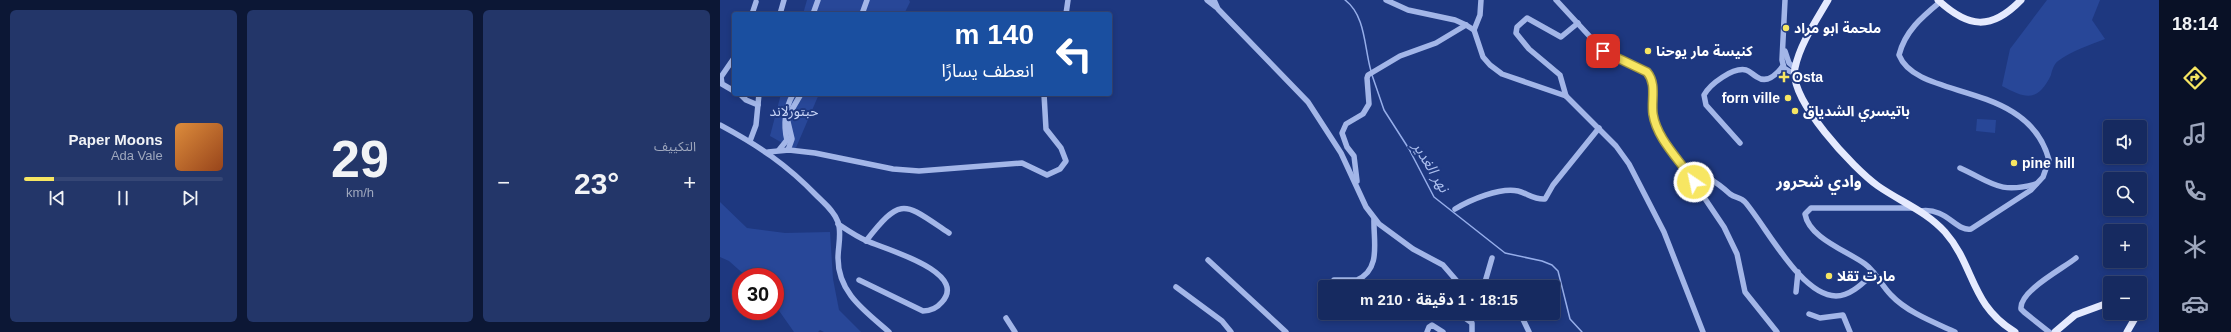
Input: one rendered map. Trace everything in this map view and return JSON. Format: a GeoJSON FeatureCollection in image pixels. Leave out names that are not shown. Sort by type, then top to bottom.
{"type":"FeatureCollection","features":[{"type":"Feature","properties":{"kind":"main road"},"geometry":{"type":"LineString","coordinates":[[1828,0],[1803,45],[1794,71],[1796,84],[1806,106],[1831,140],[1861,172],[1878,186],[1936,222],[1957,249],[1986,308],[1996,318],[2015,332]]}},
{"type":"Feature","properties":{"kind":"main road"},"geometry":{"type":"LineString","coordinates":[[1939,1],[1964,19],[1975,23],[1983,23],[2003,14],[2021,0]]}},
{"type":"Feature","properties":{"kind":"main road"},"geometry":{"type":"LineString","coordinates":[[2055,332],[2075,315],[2103,305]]}},
{"type":"Feature","properties":{"kind":"main road"},"geometry":{"type":"LineString","coordinates":[[2127,332],[2134,320]]}},
{"type":"Feature","properties":{"kind":"street"},"geometry":{"type":"LineString","coordinates":[[781,12],[784,0]]}},
{"type":"Feature","properties":{"kind":"street"},"geometry":{"type":"LineString","coordinates":[[814,12],[818,0]]}},
{"type":"Feature","properties":{"kind":"street"},"geometry":{"type":"LineString","coordinates":[[863,12],[867,0]]}},
{"type":"Feature","properties":{"kind":"street"},"geometry":{"type":"LineString","coordinates":[[1066,12],[1068,0]]}},
{"type":"Feature","properties":{"kind":"street"},"geometry":{"type":"LineString","coordinates":[[1207,0],[1218,9],[1308,102],[1325,126],[1374,219],[1399,239],[1443,266],[1455,280]]}},
{"type":"Feature","properties":{"kind":"street"},"geometry":{"type":"LineString","coordinates":[[1214,0],[1218,9]]}},
{"type":"Feature","properties":{"kind":"street"},"geometry":{"type":"LineString","coordinates":[[1386,0],[1408,10],[1455,20],[1466,25],[1474,30],[1483,57],[1490,65],[1502,74],[1566,96],[1599,128],[1616,146],[1643,190],[1664,232],[1703,332]]}},
{"type":"Feature","properties":{"kind":"street"},"geometry":{"type":"LineString","coordinates":[[1474,30],[1480,15],[1481,0]]}},
{"type":"Feature","properties":{"kind":"street"},"geometry":{"type":"LineString","coordinates":[[1556,0],[1605,53],[1647,72],[1652,78],[1653,113],[1656,126],[1715,211],[1734,247],[1745,292],[1777,332]]}},
{"type":"Feature","properties":{"kind":"street"},"geometry":{"type":"LineString","coordinates":[[1740,144],[1706,105],[1704,95],[1715,82],[1733,72],[1747,70],[1759,78],[1764,79],[1776,75],[1783,66],[1785,0]]}},
{"type":"Feature","properties":{"kind":"street"},"geometry":{"type":"LineString","coordinates":[[1939,1],[1906,36],[1899,55],[1902,63],[1916,74],[1994,102],[2015,112],[2023,119],[2041,143],[2049,160],[2048,168],[2037,184],[2025,195],[1967,230],[1934,210],[1830,207],[1811,208],[1806,211],[1805,218],[1811,227],[1835,246],[1865,264],[1891,295],[1901,303],[1954,332]]}},
{"type":"Feature","properties":{"kind":"street"},"geometry":{"type":"LineString","coordinates":[[753,12],[756,2]]}},
{"type":"Feature","properties":{"kind":"street"},"geometry":{"type":"LineString","coordinates":[[1566,96],[1557,72],[1529,49],[1516,33],[1517,28],[1527,18],[1561,37],[1578,23]]}},
{"type":"Feature","properties":{"kind":"street"},"geometry":{"type":"LineString","coordinates":[[1357,185],[1354,156],[1347,147],[1342,133],[1346,124],[1363,114],[1369,104],[1366,78],[1373,72],[1400,56],[1436,43],[1466,25]]}},
{"type":"Feature","properties":{"kind":"street"},"geometry":{"type":"LineString","coordinates":[[1783,66],[1789,72],[1794,71],[1789,63],[1784,49]]}},
{"type":"Feature","properties":{"kind":"street"},"geometry":{"type":"LineString","coordinates":[[732,61],[720,77],[722,84],[732,90]]}},
{"type":"Feature","properties":{"kind":"street"},"geometry":{"type":"LineString","coordinates":[[743,96],[758,105]]}},
{"type":"Feature","properties":{"kind":"street"},"geometry":{"type":"LineString","coordinates":[[750,141],[756,125],[759,96]]}},
{"type":"Feature","properties":{"kind":"street"},"geometry":{"type":"LineString","coordinates":[[779,150],[787,140],[784,127],[788,104],[792,96]]}},
{"type":"Feature","properties":{"kind":"street"},"geometry":{"type":"LineString","coordinates":[[788,150],[792,139],[787,118],[800,96]]}},
{"type":"Feature","properties":{"kind":"street"},"geometry":{"type":"LineString","coordinates":[[768,152],[788,150],[815,153],[893,169],[919,171],[1022,163],[1041,173],[1053,174],[1060,169],[1066,161],[1061,148],[1046,129],[1044,96]]}},
{"type":"Feature","properties":{"kind":"street"},"geometry":{"type":"LineString","coordinates":[[720,125],[768,152],[802,180],[831,209],[838,224],[839,271],[842,284],[861,308],[889,332]]}},
{"type":"Feature","properties":{"kind":"street"},"geometry":{"type":"LineString","coordinates":[[1455,209],[1486,195],[1514,190],[1535,198],[1545,199],[1553,186],[1599,128]]}},
{"type":"Feature","properties":{"kind":"street"},"geometry":{"type":"LineString","coordinates":[[1960,168],[2003,188],[2037,184]]}},
{"type":"Feature","properties":{"kind":"street"},"geometry":{"type":"LineString","coordinates":[[1688,172],[1705,176],[1732,196],[1745,202],[1798,272],[1817,290],[1836,296],[1854,290],[1874,273]]}},
{"type":"Feature","properties":{"kind":"street"},"geometry":{"type":"LineString","coordinates":[[866,241],[891,212],[907,208],[920,213],[949,233]]}},
{"type":"Feature","properties":{"kind":"street"},"geometry":{"type":"LineString","coordinates":[[1357,280],[1370,269],[1375,256],[1374,219]]}},
{"type":"Feature","properties":{"kind":"street"},"geometry":{"type":"LineString","coordinates":[[838,224],[866,241],[913,258],[936,272],[947,285],[947,294],[933,310],[923,311],[859,280]]}},
{"type":"Feature","properties":{"kind":"street"},"geometry":{"type":"LineString","coordinates":[[1486,280],[1492,258]]}},
{"type":"Feature","properties":{"kind":"street"},"geometry":{"type":"LineString","coordinates":[[2048,332],[2021,309],[2022,303],[2043,280],[2061,270],[2076,258]]}},
{"type":"Feature","properties":{"kind":"street"},"geometry":{"type":"LineString","coordinates":[[1208,260],[1286,332]]}},
{"type":"Feature","properties":{"kind":"street"},"geometry":{"type":"LineString","coordinates":[[1796,292],[1798,272]]}},
{"type":"Feature","properties":{"kind":"street"},"geometry":{"type":"LineString","coordinates":[[1176,287],[1222,321],[1231,332]]}},
{"type":"Feature","properties":{"kind":"street"},"geometry":{"type":"LineString","coordinates":[[1809,314],[1820,318],[1843,315],[1850,332]]}},
{"type":"Feature","properties":{"kind":"street"},"geometry":{"type":"LineString","coordinates":[[1006,318],[1015,332]]}},
{"type":"Feature","properties":{"kind":"street"},"geometry":{"type":"LineString","coordinates":[[1468,320],[1472,323],[1474,328],[1472,332]]}},
{"type":"Feature","properties":{"kind":"street"},"geometry":{"type":"LineString","coordinates":[[1523,320],[1529,332]]}},
{"type":"Feature","properties":{"kind":"street"},"geometry":{"type":"LineString","coordinates":[[1427,332],[1429,327],[1432,325],[1443,332]]}},
{"type":"Feature","properties":{"kind":"green space"},"geometry":{"type":"Polygon","coordinates":[[[807,0],[909,0],[910,2],[905,12],[804,12],[807,0]]]}},
{"type":"Feature","properties":{"kind":"green space"},"geometry":{"type":"Polygon","coordinates":[[[2047,0],[2100,0],[2092,20],[2105,39],[2063,57],[2054,65],[2046,84],[2036,94],[2031,96],[2018,94],[2002,86],[2010,49],[2047,0]]]}},
{"type":"Feature","properties":{"kind":"green space","name":"حبتورلاند"},"geometry":{"type":"Polygon","coordinates":[[[780,96],[818,96],[795,150],[770,136],[780,96]]]}},
{"type":"Feature","properties":{"kind":"green space"},"geometry":{"type":"Polygon","coordinates":[[[1977,119],[1996,120],[1995,133],[1976,131],[1977,119]]]}},
{"type":"Feature","properties":{"kind":"green space"},"geometry":{"type":"Polygon","coordinates":[[[720,202],[747,228],[785,233],[830,232],[833,279],[839,310],[861,332],[824,332],[820,330],[818,332],[794,332],[784,318],[784,268],[737,268],[729,261],[720,257],[720,202]]]}},
{"type":"Feature","properties":{"kind":"waterway","name":"نهر الغدير"},"geometry":{"type":"LineString","coordinates":[[1345,0],[1357,14],[1361,23],[1371,71]]}},
{"type":"Feature","properties":{"kind":"waterway","name":"نهر الغدير"},"geometry":{"type":"LineString","coordinates":[[1372,75],[1384,110],[1409,149],[1434,197],[1505,253],[1542,261],[1552,265],[1558,271],[1570,319],[1582,332]]}},
{"type":"Feature","properties":{"kind":"place","name":"ملحمة ابو مراد"},"geometry":{"type":"Point","coordinates":[1786,28]}},
{"type":"Feature","properties":{"kind":"place","name":"كنيسة مار يوحنا"},"geometry":{"type":"Point","coordinates":[1648,51]}},
{"type":"Feature","properties":{"kind":"place","name":"Osta"},"geometry":{"type":"Point","coordinates":[1784,77]}},
{"type":"Feature","properties":{"kind":"place","name":"forn ville"},"geometry":{"type":"Point","coordinates":[1788,98]}},
{"type":"Feature","properties":{"kind":"place","name":"باتيسري الشدياق"},"geometry":{"type":"Point","coordinates":[1795,111]}},
{"type":"Feature","properties":{"kind":"place","name":"pine hill"},"geometry":{"type":"Point","coordinates":[2014,163]}},
{"type":"Feature","properties":{"kind":"place","name":"مارت تقلا"},"geometry":{"type":"Point","coordinates":[1829,276]}},
{"type":"Feature","properties":{"kind":"district","name":"وادي شحرور"},"geometry":{"type":"Point","coordinates":[1819,181]}},
{"type":"Feature","properties":{"kind":"route"},"geometry":{"type":"LineString","coordinates":[[1603,51],[1647,72],[1652,78],[1653,113],[1656,126],[1694,182]]}}]}
